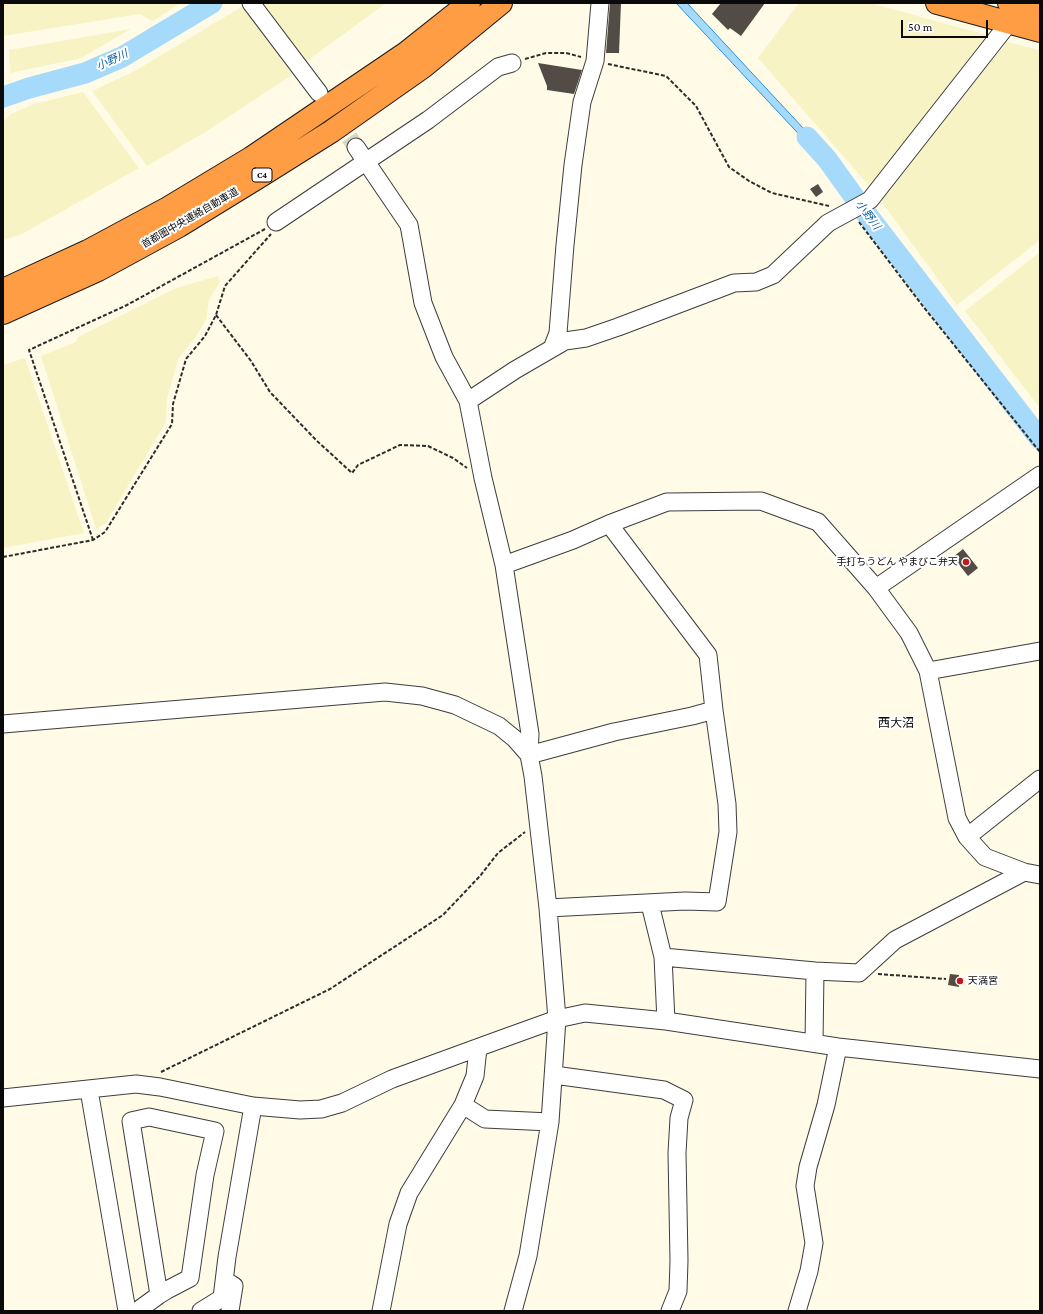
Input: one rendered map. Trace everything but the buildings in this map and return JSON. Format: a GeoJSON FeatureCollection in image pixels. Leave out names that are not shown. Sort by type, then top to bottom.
{"type":"FeatureCollection","features":[{"type":"Feature","properties":{"kind":"highway","name":"首都圏中央連絡自動車道"},"geometry":{"type":"LineString","coordinates":[[3,290],[94,247],[168,208],[251,158],[406,53],[468,3]]}},
{"type":"Feature","properties":{"kind":"highway","name":"首都圏中央連絡自動車道"},"geometry":{"type":"LineString","coordinates":[[3,313],[98,270],[179,226],[262,175],[332,131],[423,67],[501,3]]}},
{"type":"Feature","properties":{"kind":"highway"},"geometry":{"type":"LineString","coordinates":[[937,3],[1020,11],[1040,31]]}},
{"type":"Feature","properties":{"kind":"street"},"geometry":{"type":"LineString","coordinates":[[251,3],[319,93]]}},
{"type":"Feature","properties":{"kind":"street"},"geometry":{"type":"LineString","coordinates":[[553,346],[558,333],[564,244],[573,165],[582,102],[595,61],[600,3]]}},
{"type":"Feature","properties":{"kind":"street"},"geometry":{"type":"LineString","coordinates":[[468,401],[553,346],[565,341],[586,338],[734,283],[756,282],[773,275],[828,224],[870,200],[1020,11]]}},
{"type":"Feature","properties":{"kind":"street"},"geometry":{"type":"LineString","coordinates":[[276,222],[428,120],[498,67],[512,64]]}},
{"type":"Feature","properties":{"kind":"street"},"geometry":{"type":"LineString","coordinates":[[356,147],[409,225],[423,303],[444,356],[468,401],[483,478],[504,565],[530,734],[529,755],[539,824],[558,1019],[550,1122],[528,1256],[513,1311]]}},
{"type":"Feature","properties":{"kind":"street"},"geometry":{"type":"LineString","coordinates":[[876,588],[1040,474]]}},
{"type":"Feature","properties":{"kind":"street"},"geometry":{"type":"LineString","coordinates":[[504,565],[573,540],[609,524],[667,502],[761,501],[818,522],[876,588],[909,633],[928,671],[957,818],[967,837],[985,857],[1032,873]]}},
{"type":"Feature","properties":{"kind":"street"},"geometry":{"type":"LineString","coordinates":[[548,908],[650,904],[685,901],[717,902],[728,832],[727,804],[708,654],[609,524]]}},
{"type":"Feature","properties":{"kind":"street"},"geometry":{"type":"LineString","coordinates":[[928,671],[1040,651]]}},
{"type":"Feature","properties":{"kind":"street"},"geometry":{"type":"LineString","coordinates":[[3,724],[385,692],[422,696],[455,705],[499,726],[515,739],[529,755]]}},
{"type":"Feature","properties":{"kind":"street"},"geometry":{"type":"LineString","coordinates":[[529,755],[606,734],[714,710]]}},
{"type":"Feature","properties":{"kind":"street"},"geometry":{"type":"LineString","coordinates":[[967,837],[1040,779]]}},
{"type":"Feature","properties":{"kind":"street"},"geometry":{"type":"LineString","coordinates":[[663,957],[815,971],[859,973],[895,940],[1032,873]]}},
{"type":"Feature","properties":{"kind":"street"},"geometry":{"type":"LineString","coordinates":[[650,904],[663,957],[666,1021]]}},
{"type":"Feature","properties":{"kind":"street"},"geometry":{"type":"LineString","coordinates":[[814,1043],[815,971]]}},
{"type":"Feature","properties":{"kind":"street"},"geometry":{"type":"LineString","coordinates":[[3,1098],[136,1084],[160,1087],[253,1106],[300,1110],[321,1109],[342,1103],[392,1079],[558,1019],[585,1013],[666,1021],[838,1047],[1040,1069]]}},
{"type":"Feature","properties":{"kind":"street"},"geometry":{"type":"LineString","coordinates":[[797,1311],[809,1271],[814,1243],[805,1186],[808,1167],[826,1105],[838,1047]]}},
{"type":"Feature","properties":{"kind":"street"},"geometry":{"type":"LineString","coordinates":[[381,1311],[398,1224],[409,1193],[463,1105],[475,1076],[478,1048]]}},
{"type":"Feature","properties":{"kind":"street"},"geometry":{"type":"LineString","coordinates":[[554,1075],[593,1082],[664,1090],[684,1100],[679,1118],[677,1153],[679,1260],[678,1291],[670,1311]]}},
{"type":"Feature","properties":{"kind":"street"},"geometry":{"type":"LineString","coordinates":[[89,1090],[127,1311]]}},
{"type":"Feature","properties":{"kind":"street"},"geometry":{"type":"LineString","coordinates":[[463,1105],[485,1118],[550,1122]]}},
{"type":"Feature","properties":{"kind":"street"},"geometry":{"type":"LineString","coordinates":[[201,1311],[222,1298],[253,1106]]}},
{"type":"Feature","properties":{"kind":"street"},"geometry":{"type":"LineString","coordinates":[[138,1311],[159,1295],[190,1278],[206,1175],[215,1131],[149,1117],[131,1121],[159,1295]]}},
{"type":"Feature","properties":{"kind":"street"},"geometry":{"type":"LineString","coordinates":[[224,1280],[234,1286],[230,1311]]}},
{"type":"Feature","properties":{"kind":"path"},"geometry":{"type":"LineString","coordinates":[[512,64],[546,53],[566,53],[595,61],[666,76],[696,106],[716,146],[729,167],[749,181],[772,193],[852,210],[922,305],[1040,452]]}},
{"type":"Feature","properties":{"kind":"path"},"geometry":{"type":"LineString","coordinates":[[3,557],[93,540],[105,532],[112,524],[172,424],[173,404],[186,359],[205,336],[216,315],[225,286],[271,234],[276,222]]}},
{"type":"Feature","properties":{"kind":"path"},"geometry":{"type":"LineString","coordinates":[[93,540],[29,350],[127,305],[276,222]]}},
{"type":"Feature","properties":{"kind":"path"},"geometry":{"type":"LineString","coordinates":[[216,315],[251,361],[270,392],[316,440],[352,473],[358,465],[400,446],[428,446],[453,458],[483,478]]}},
{"type":"Feature","properties":{"kind":"path"},"geometry":{"type":"LineString","coordinates":[[136,1084],[330,989],[443,916],[480,876],[498,853],[529,829],[539,824]]}},
{"type":"Feature","properties":{"kind":"path"},"geometry":{"type":"LineString","coordinates":[[859,973],[946,979]]}},
{"type":"Feature","properties":{"kind":"shaded area"},"geometry":{"type":"Polygon","coordinates":[[[3,3],[181,3],[153,21],[140,14],[3,36],[3,3]]]}},
{"type":"Feature","properties":{"kind":"shaded area"},"geometry":{"type":"Polygon","coordinates":[[[260,3],[386,3],[303,64],[260,3]]]}},
{"type":"Feature","properties":{"kind":"shaded area"},"geometry":{"type":"Polygon","coordinates":[[[799,3],[870,3],[987,35],[870,187],[758,58],[799,3]]]}},
{"type":"Feature","properties":{"kind":"shaded area"},"geometry":{"type":"Polygon","coordinates":[[[243,6],[292,75],[207,131],[147,166],[92,91],[133,72],[243,6]]]}},
{"type":"Feature","properties":{"kind":"shaded area"},"geometry":{"type":"Polygon","coordinates":[[[131,29],[81,58],[10,73],[9,50],[131,29]]]}},
{"type":"Feature","properties":{"kind":"shaded area"},"geometry":{"type":"Polygon","coordinates":[[[1007,42],[1040,50],[1040,240],[957,305],[878,197],[1007,42]]]}},
{"type":"Feature","properties":{"kind":"shaded area"},"geometry":{"type":"Polygon","coordinates":[[[83,92],[139,168],[22,234],[3,240],[3,122],[11,114],[34,104],[83,92]]]}},
{"type":"Feature","properties":{"kind":"shaded area"},"geometry":{"type":"Polygon","coordinates":[[[1040,252],[1040,408],[965,311],[1040,252]]]}},
{"type":"Feature","properties":{"kind":"shaded area"},"geometry":{"type":"Polygon","coordinates":[[[218,276],[220,282],[209,300],[206,320],[195,338],[178,359],[167,399],[166,422],[106,523],[96,529],[41,356],[76,342],[78,337],[176,288],[218,276]]]}},
{"type":"Feature","properties":{"kind":"shaded area"},"geometry":{"type":"Polygon","coordinates":[[[25,358],[84,533],[3,548],[3,365],[25,358]]]}},
{"type":"Feature","properties":{"kind":"water"},"geometry":{"type":"Polygon","coordinates":[[[676,3],[687,3],[829,156],[824,161],[676,3]]]}},
{"type":"Feature","properties":{"kind":"waterway","name":"小野川"},"geometry":{"type":"LineString","coordinates":[[3,97],[29,88],[85,73],[122,57],[212,3]]}},
{"type":"Feature","properties":{"kind":"waterway","name":"小野川"},"geometry":{"type":"LineString","coordinates":[[807,137],[827,159],[865,212],[1040,439]]}},
{"type":"Feature","properties":{"kind":"tunnel"},"geometry":{"type":"LineString","coordinates":[[321,96],[356,147]]}},
{"type":"Feature","properties":{"kind":"place","name":"手打ちうどん やまびこ弁天"},"geometry":{"type":"Point","coordinates":[966,562]}},
{"type":"Feature","properties":{"kind":"place","name":"天満宮"},"geometry":{"type":"Point","coordinates":[960,981]}},
{"type":"Feature","properties":{"kind":"district","name":"西大沼"},"geometry":{"type":"Point","coordinates":[896,723]}}]}
